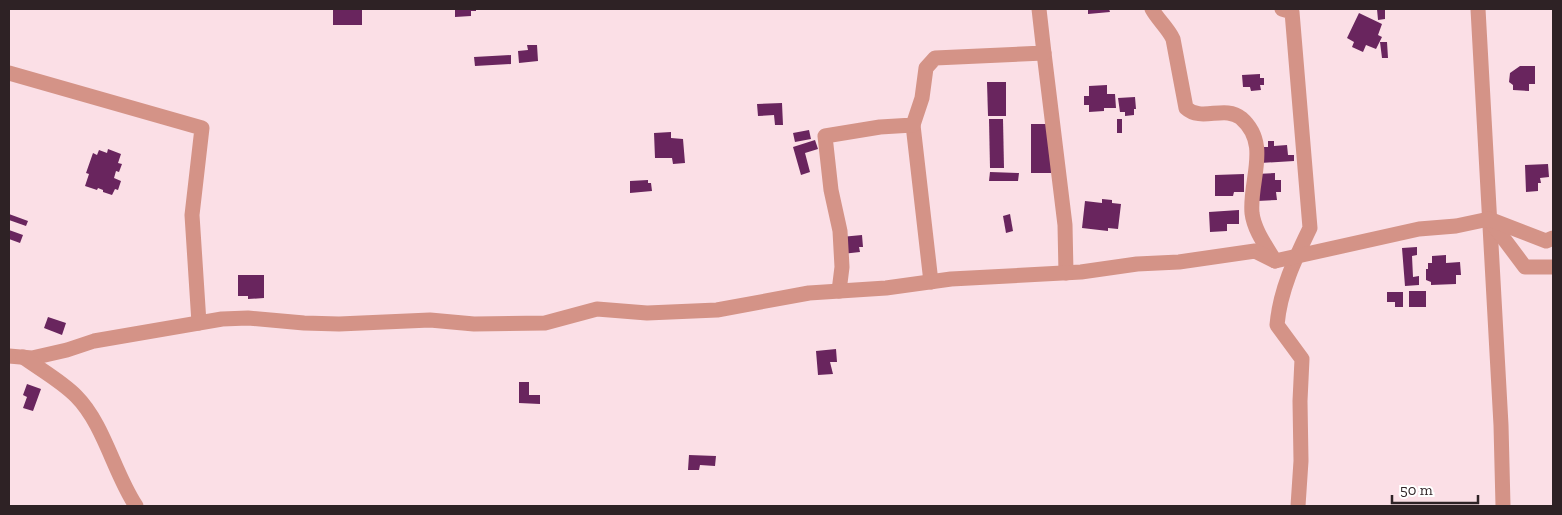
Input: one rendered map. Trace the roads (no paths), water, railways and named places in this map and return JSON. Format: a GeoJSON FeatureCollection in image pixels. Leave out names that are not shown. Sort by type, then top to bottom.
{"type":"FeatureCollection","features":[{"type":"Feature","properties":{"kind":"street"},"geometry":{"type":"LineString","coordinates":[[1039,9],[1065,225],[1066,273]]}},
{"type":"Feature","properties":{"kind":"street"},"geometry":{"type":"LineString","coordinates":[[1152,9],[1173,39],[1186,108],[1190,112],[1198,114],[1240,117],[1250,128],[1258,154],[1252,213],[1258,231],[1275,261]]}},
{"type":"Feature","properties":{"kind":"street"},"geometry":{"type":"LineString","coordinates":[[1282,9],[1292,12],[1310,228],[1282,293],[1278,306],[1277,325],[1302,359],[1300,401],[1302,461],[1298,506]]}},
{"type":"Feature","properties":{"kind":"street"},"geometry":{"type":"LineString","coordinates":[[1478,9],[1501,425],[1503,506]]}},
{"type":"Feature","properties":{"kind":"street"},"geometry":{"type":"LineString","coordinates":[[931,282],[913,125],[922,98],[926,68],[935,58],[1044,54]]}},
{"type":"Feature","properties":{"kind":"street"},"geometry":{"type":"LineString","coordinates":[[9,73],[202,128],[192,215],[198,324]]}},
{"type":"Feature","properties":{"kind":"street"},"geometry":{"type":"LineString","coordinates":[[840,291],[842,267],[840,231],[831,190],[825,136],[880,127],[913,125]]}},
{"type":"Feature","properties":{"kind":"street"},"geometry":{"type":"LineString","coordinates":[[1489,219],[1525,267],[1553,267]]}},
{"type":"Feature","properties":{"kind":"street"},"geometry":{"type":"LineString","coordinates":[[16,356],[32,358],[109,338],[222,319],[248,318],[304,323],[430,320],[474,324],[538,323],[557,320],[583,311],[596,309],[647,313],[717,310],[809,293],[886,288],[951,279],[1066,273],[1137,264],[1179,262],[1255,251],[1275,261],[1420,229],[1456,226],[1489,219],[1546,241],[1553,238]]}},
{"type":"Feature","properties":{"kind":"street"},"geometry":{"type":"LineString","coordinates":[[16,356],[64,386],[76,396],[96,425],[126,492],[136,506]]}}]}
